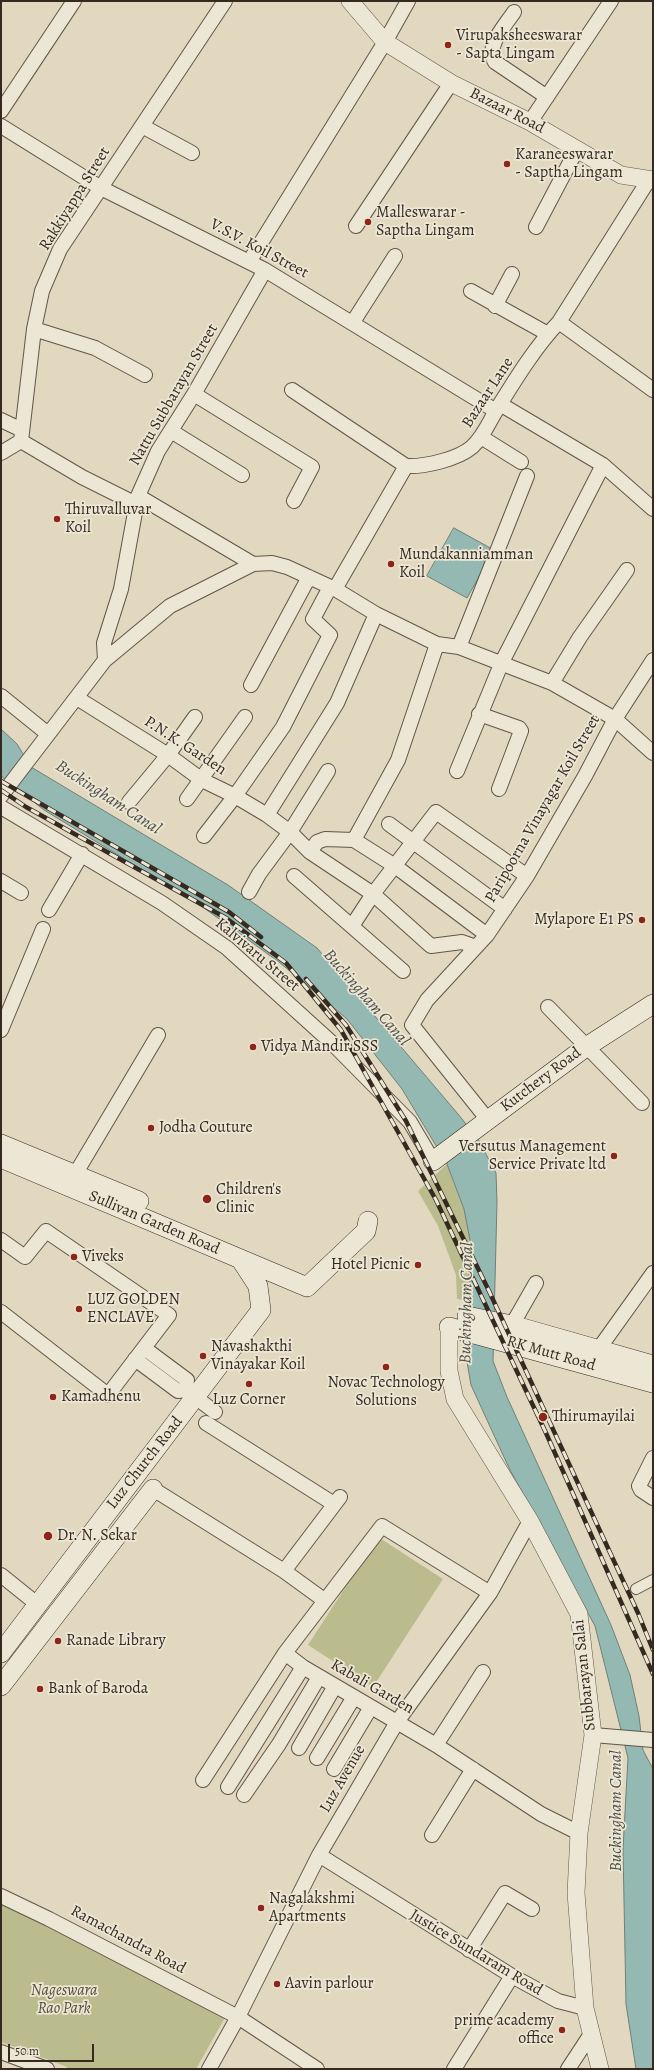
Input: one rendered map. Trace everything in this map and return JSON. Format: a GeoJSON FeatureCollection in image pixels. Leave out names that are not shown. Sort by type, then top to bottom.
{"type":"FeatureCollection","features":[{"type":"Feature","properties":{"kind":"main road","name":"Kutchery Road"},"geometry":{"type":"LineString","coordinates":[[437,1158],[586,1047],[653,1004]]}},
{"type":"Feature","properties":{"kind":"main road"},"geometry":{"type":"LineString","coordinates":[[1,1144],[72,1180],[138,1201]]}},
{"type":"Feature","properties":{"kind":"main road","name":"Sullivan Garden Road"},"geometry":{"type":"LineString","coordinates":[[1,1158],[72,1180],[241,1260],[307,1287],[366,1231],[368,1221]]}},
{"type":"Feature","properties":{"kind":"main road","name":"Luz Church Road"},"geometry":{"type":"LineString","coordinates":[[1,1653],[191,1394],[261,1310],[258,1286],[241,1260]]}},
{"type":"Feature","properties":{"kind":"main road","name":"RK Mutt Road"},"geometry":{"type":"LineString","coordinates":[[461,1325],[509,1325],[653,1365]]}},
{"type":"Feature","properties":{"kind":"main road","name":"RK Mutt Road"},"geometry":{"type":"LineString","coordinates":[[461,1325],[520,1346],[653,1383]]}},
{"type":"Feature","properties":{"kind":"main road","name":"Luz Church Road"},"geometry":{"type":"LineString","coordinates":[[1,1686],[153,1489]]}},
{"type":"Feature","properties":{"kind":"main road"},"geometry":{"type":"LineString","coordinates":[[69,1561],[88,1574]]}},
{"type":"Feature","properties":{"kind":"street"},"geometry":{"type":"LineString","coordinates":[[1,112],[74,1]]}},
{"type":"Feature","properties":{"kind":"street","name":"Rakkiyappa Street"},"geometry":{"type":"LineString","coordinates":[[21,436],[34,329],[42,291],[60,249],[224,1]]}},
{"type":"Feature","properties":{"kind":"street","name":"Bazaar Road"},"geometry":{"type":"LineString","coordinates":[[350,1],[385,42],[451,83],[530,122],[621,175],[650,180]]}},
{"type":"Feature","properties":{"kind":"street"},"geometry":{"type":"LineString","coordinates":[[249,262],[385,42],[408,1]]}},
{"type":"Feature","properties":{"kind":"street"},"geometry":{"type":"LineString","coordinates":[[530,122],[611,1]]}},
{"type":"Feature","properties":{"kind":"street"},"geometry":{"type":"LineString","coordinates":[[514,12],[492,47],[492,58],[495,62],[547,97]]}},
{"type":"Feature","properties":{"kind":"street"},"geometry":{"type":"LineString","coordinates":[[356,226],[451,83]]}},
{"type":"Feature","properties":{"kind":"street","name":"V.S.V. Koil Street"},"geometry":{"type":"LineString","coordinates":[[1,126],[101,188],[266,270],[498,407],[603,465],[653,509]]}},
{"type":"Feature","properties":{"kind":"street"},"geometry":{"type":"LineString","coordinates":[[142,126],[192,154]]}},
{"type":"Feature","properties":{"kind":"street"},"geometry":{"type":"LineString","coordinates":[[536,227],[577,149]]}},
{"type":"Feature","properties":{"kind":"street","name":"Bazaar Lane"},"geometry":{"type":"LineString","coordinates":[[406,466],[420,466],[462,454],[482,437],[498,407],[548,334],[559,322],[650,180]]}},
{"type":"Feature","properties":{"kind":"street"},"geometry":{"type":"LineString","coordinates":[[352,322],[395,256]]}},
{"type":"Feature","properties":{"kind":"street","name":"Nattu Subbarayan Street"},"geometry":{"type":"LineString","coordinates":[[105,660],[104,643],[121,589],[137,500],[158,451],[194,394],[266,270]]}},
{"type":"Feature","properties":{"kind":"street"},"geometry":{"type":"LineString","coordinates":[[495,306],[512,274]]}},
{"type":"Feature","properties":{"kind":"street"},"geometry":{"type":"LineString","coordinates":[[471,291],[495,306],[548,334]]}},
{"type":"Feature","properties":{"kind":"street"},"geometry":{"type":"LineString","coordinates":[[559,322],[653,390]]}},
{"type":"Feature","properties":{"kind":"street"},"geometry":{"type":"LineString","coordinates":[[34,329],[95,348],[145,375]]}},
{"type":"Feature","properties":{"kind":"street"},"geometry":{"type":"LineString","coordinates":[[204,836],[235,796],[283,727],[330,635],[313,619],[406,466],[292,390]]}},
{"type":"Feature","properties":{"kind":"street"},"geometry":{"type":"LineString","coordinates":[[194,394],[312,467],[294,501]]}},
{"type":"Feature","properties":{"kind":"street"},"geometry":{"type":"LineString","coordinates":[[1,420],[21,436],[82,477],[137,500],[253,564]]}},
{"type":"Feature","properties":{"kind":"street"},"geometry":{"type":"LineString","coordinates":[[171,431],[242,475]]}},
{"type":"Feature","properties":{"kind":"street"},"geometry":{"type":"LineString","coordinates":[[1,452],[21,436]]}},
{"type":"Feature","properties":{"kind":"street"},"geometry":{"type":"LineString","coordinates":[[482,437],[521,462]]}},
{"type":"Feature","properties":{"kind":"street"},"geometry":{"type":"LineString","coordinates":[[457,771],[479,714],[502,662],[603,465]]}},
{"type":"Feature","properties":{"kind":"street"},"geometry":{"type":"LineString","coordinates":[[459,647],[527,476]]}},
{"type":"Feature","properties":{"kind":"street"},"geometry":{"type":"LineString","coordinates":[[1,796],[48,734],[78,698],[105,660],[170,606],[253,564],[272,563],[287,567],[333,588],[376,614],[437,644],[459,647],[502,662],[552,683],[615,719],[653,753]]}},
{"type":"Feature","properties":{"kind":"street"},"geometry":{"type":"LineString","coordinates":[[552,683],[580,637],[627,570]]}},
{"type":"Feature","properties":{"kind":"street"},"geometry":{"type":"LineString","coordinates":[[251,685],[309,577]]}},
{"type":"Feature","properties":{"kind":"street"},"geometry":{"type":"LineString","coordinates":[[267,815],[337,703],[376,614]]}},
{"type":"Feature","properties":{"kind":"street"},"geometry":{"type":"LineString","coordinates":[[354,840],[398,760],[437,644]]}},
{"type":"Feature","properties":{"kind":"street","name":"Paripoorna Vinayagar Koil Street"},"geometry":{"type":"LineString","coordinates":[[484,1122],[412,1025],[427,1000],[487,935],[527,876],[585,776],[615,719],[653,660]]}},
{"type":"Feature","properties":{"kind":"street"},"geometry":{"type":"LineString","coordinates":[[1,696],[48,734]]}},
{"type":"Feature","properties":{"kind":"street","name":"P.N.K. Garden"},"geometry":{"type":"LineString","coordinates":[[78,698],[168,755],[202,780],[235,796],[267,815],[290,832],[310,852],[373,894],[431,946],[462,942],[476,947]]}},
{"type":"Feature","properties":{"kind":"street"},"geometry":{"type":"LineString","coordinates":[[479,714],[519,728],[521,731],[499,789]]}},
{"type":"Feature","properties":{"kind":"street"},"geometry":{"type":"LineString","coordinates":[[129,802],[168,755],[195,717]]}},
{"type":"Feature","properties":{"kind":"street"},"geometry":{"type":"LineString","coordinates":[[187,799],[202,780],[245,717]]}},
{"type":"Feature","properties":{"kind":"street"},"geometry":{"type":"LineString","coordinates":[[249,892],[259,874],[290,832],[328,771]]}},
{"type":"Feature","properties":{"kind":"street","name":"Kalvivaru Street"},"geometry":{"type":"LineString","coordinates":[[1,807],[162,903],[227,948],[332,1043],[410,1122],[437,1158]]}},
{"type":"Feature","properties":{"kind":"street"},"geometry":{"type":"LineString","coordinates":[[352,926],[373,894],[436,812],[527,876]]}},
{"type":"Feature","properties":{"kind":"street"},"geometry":{"type":"LineString","coordinates":[[389,824],[505,908]]}},
{"type":"Feature","properties":{"kind":"street"},"geometry":{"type":"LineString","coordinates":[[310,852],[317,842],[325,839],[354,840],[395,866],[487,935]]}},
{"type":"Feature","properties":{"kind":"street"},"geometry":{"type":"LineString","coordinates":[[49,910],[82,854]]}},
{"type":"Feature","properties":{"kind":"street"},"geometry":{"type":"LineString","coordinates":[[294,876],[403,970]]}},
{"type":"Feature","properties":{"kind":"street"},"geometry":{"type":"LineString","coordinates":[[1,881],[22,893]]}},
{"type":"Feature","properties":{"kind":"street"},"geometry":{"type":"LineString","coordinates":[[1,1030],[43,929]]}},
{"type":"Feature","properties":{"kind":"street"},"geometry":{"type":"LineString","coordinates":[[548,1008],[642,1103]]}},
{"type":"Feature","properties":{"kind":"street"},"geometry":{"type":"LineString","coordinates":[[72,1180],[158,1035]]}},
{"type":"Feature","properties":{"kind":"street"},"geometry":{"type":"LineString","coordinates":[[1,1240],[25,1257],[46,1231],[169,1315],[108,1395],[1,1312]]}},
{"type":"Feature","properties":{"kind":"street"},"geometry":{"type":"LineString","coordinates":[[598,1350],[653,1273]]}},
{"type":"Feature","properties":{"kind":"street"},"geometry":{"type":"LineString","coordinates":[[509,1325],[536,1283]]}},
{"type":"Feature","properties":{"kind":"street","name":"Subbarayan Salai"},"geometry":{"type":"LineString","coordinates":[[461,1325],[450,1371],[455,1399],[530,1521],[579,1614],[599,1736],[578,1833],[576,1894],[585,2008]]}},
{"type":"Feature","properties":{"kind":"street"},"geometry":{"type":"LineString","coordinates":[[139,1353],[187,1380],[191,1394],[215,1412]]}},
{"type":"Feature","properties":{"kind":"street"},"geometry":{"type":"LineString","coordinates":[[206,1424],[337,1500],[284,1571]]}},
{"type":"Feature","properties":{"kind":"street"},"geometry":{"type":"LineString","coordinates":[[653,1458],[639,1486],[641,1490],[653,1498]]}},
{"type":"Feature","properties":{"kind":"street"},"geometry":{"type":"LineString","coordinates":[[153,1489],[284,1571],[324,1600]]}},
{"type":"Feature","properties":{"kind":"street","name":"Luz Avenue"},"geometry":{"type":"LineString","coordinates":[[209,2069],[238,2017],[319,1855],[397,1722],[490,1593],[530,1521]]}},
{"type":"Feature","properties":{"kind":"street"},"geometry":{"type":"LineString","coordinates":[[203,1780],[285,1653],[382,1526],[490,1593]]}},
{"type":"Feature","properties":{"kind":"street"},"geometry":{"type":"LineString","coordinates":[[1,1575],[37,1604]]}},
{"type":"Feature","properties":{"kind":"street"},"geometry":{"type":"LineString","coordinates":[[636,1589],[653,1580]]}},
{"type":"Feature","properties":{"kind":"street","name":"Kabali Garden"},"geometry":{"type":"LineString","coordinates":[[285,1653],[319,1677],[436,1745],[541,1814],[578,1833]]}},
{"type":"Feature","properties":{"kind":"street"},"geometry":{"type":"LineString","coordinates":[[228,1787],[303,1667]]}},
{"type":"Feature","properties":{"kind":"street"},"geometry":{"type":"LineString","coordinates":[[436,1745],[483,1672]]}},
{"type":"Feature","properties":{"kind":"street"},"geometry":{"type":"LineString","coordinates":[[244,1796],[279,1744],[319,1677]]}},
{"type":"Feature","properties":{"kind":"street"},"geometry":{"type":"LineString","coordinates":[[299,1748],[335,1686]]}},
{"type":"Feature","properties":{"kind":"street"},"geometry":{"type":"LineString","coordinates":[[317,1758],[354,1697]]}},
{"type":"Feature","properties":{"kind":"street"},"geometry":{"type":"LineString","coordinates":[[334,1769],[371,1707]]}},
{"type":"Feature","properties":{"kind":"street"},"geometry":{"type":"LineString","coordinates":[[599,1736],[653,1740]]}},
{"type":"Feature","properties":{"kind":"street"},"geometry":{"type":"LineString","coordinates":[[432,1835],[472,1769]]}},
{"type":"Feature","properties":{"kind":"street","name":"Justice Sundaram Road"},"geometry":{"type":"LineString","coordinates":[[319,1855],[512,1976],[558,2001],[585,2008]]}},
{"type":"Feature","properties":{"kind":"street"},"geometry":{"type":"LineString","coordinates":[[469,1950],[505,1893],[532,1909]]}},
{"type":"Feature","properties":{"kind":"street","name":"Ramachandra Road"},"geometry":{"type":"LineString","coordinates":[[1,1896],[50,1919],[238,2017],[317,2069]]}},
{"type":"Feature","properties":{"kind":"street"},"geometry":{"type":"LineString","coordinates":[[454,2069],[512,1976]]}},
{"type":"Feature","properties":{"kind":"street"},"geometry":{"type":"LineString","coordinates":[[585,2008],[600,2069]]}},
{"type":"Feature","properties":{"kind":"street"},"geometry":{"type":"LineString","coordinates":[[568,2069],[591,2034]]}},
{"type":"Feature","properties":{"kind":"street"},"geometry":{"type":"LineString","coordinates":[[1,2052],[47,2069]]}},
{"type":"Feature","properties":{"kind":"green space"},"geometry":{"type":"Polygon","coordinates":[[[447,1164],[464,1209],[470,1240],[470,1301],[457,1299],[456,1275],[438,1226],[418,1191],[447,1164]]]}},
{"type":"Feature","properties":{"kind":"green space"},"geometry":{"type":"Polygon","coordinates":[[[378,1537],[443,1579],[373,1687],[308,1645],[378,1537]]]}},
{"type":"Feature","properties":{"kind":"green space","name":"Nageswara Rao Park"},"geometry":{"type":"Polygon","coordinates":[[[1,1903],[218,2001],[226,2016],[196,2069],[67,2069],[67,2067],[1,2042],[1,1903]]]}},
{"type":"Feature","properties":{"kind":"water"},"geometry":{"type":"Polygon","coordinates":[[[454,528],[494,550],[467,598],[427,576],[454,528]]]}},
{"type":"Feature","properties":{"kind":"water"},"geometry":{"type":"Polygon","coordinates":[[[1,729],[17,744],[31,767],[228,885],[317,948],[478,1139],[496,1173],[497,1202],[493,1361],[507,1397],[611,1625],[630,1675],[639,1716],[643,1750],[653,1769],[653,2069],[636,2069],[626,2004],[623,1849],[628,1758],[595,1626],[509,1468],[471,1385],[466,1356],[470,1301],[470,1240],[464,1209],[447,1164],[402,1089],[347,1019],[279,962],[197,903],[44,810],[1,776],[1,729]]]}},
{"type":"Feature","properties":{"kind":"railway"},"geometry":{"type":"LineString","coordinates":[[1,781],[229,912],[261,937]]}},
{"type":"Feature","properties":{"kind":"railway"},"geometry":{"type":"LineString","coordinates":[[1,790],[26,807],[226,918],[286,963],[341,1030],[436,1200],[546,1433],[653,1674]]}},
{"type":"Feature","properties":{"kind":"railway"},"geometry":{"type":"LineString","coordinates":[[306,979],[346,1025],[406,1121],[489,1291],[638,1613],[653,1650]]}},
{"type":"Feature","properties":{"kind":"place","name":"Virupaksheeswarar - Sapta Lingam"},"geometry":{"type":"Point","coordinates":[448,45]}},
{"type":"Feature","properties":{"kind":"place","name":"Karaneeswarar - Saptha Lingam"},"geometry":{"type":"Point","coordinates":[507,164]}},
{"type":"Feature","properties":{"kind":"place","name":"Malleswarar - Saptha Lingam"},"geometry":{"type":"Point","coordinates":[368,222]}},
{"type":"Feature","properties":{"kind":"place","name":"Thiruvalluvar Koil"},"geometry":{"type":"Point","coordinates":[57,519]}},
{"type":"Feature","properties":{"kind":"place","name":"Mundakanniamman Koil"},"geometry":{"type":"Point","coordinates":[391,564]}},
{"type":"Feature","properties":{"kind":"place","name":"Mylapore E1 PS"},"geometry":{"type":"Point","coordinates":[642,920]}},
{"type":"Feature","properties":{"kind":"place","name":"Vidya Mandir SSS"},"geometry":{"type":"Point","coordinates":[253,1047]}},
{"type":"Feature","properties":{"kind":"place","name":"Jodha Couture"},"geometry":{"type":"Point","coordinates":[151,1128]}},
{"type":"Feature","properties":{"kind":"place","name":"Versutus Management Service Private ltd"},"geometry":{"type":"Point","coordinates":[614,1156]}},
{"type":"Feature","properties":{"kind":"place","name":"Children's Clinic"},"geometry":{"type":"Point","coordinates":[207,1199]}},
{"type":"Feature","properties":{"kind":"place","name":"Viveks"},"geometry":{"type":"Point","coordinates":[74,1257]}},
{"type":"Feature","properties":{"kind":"place","name":"Hotel Picnic"},"geometry":{"type":"Point","coordinates":[418,1265]}},
{"type":"Feature","properties":{"kind":"place","name":"LUZ GOLDEN ENCLAVE"},"geometry":{"type":"Point","coordinates":[79,1309]}},
{"type":"Feature","properties":{"kind":"place","name":"Navashakthi Vinayakar Koil"},"geometry":{"type":"Point","coordinates":[203,1356]}},
{"type":"Feature","properties":{"kind":"place","name":"Novac Technology Solutions"},"geometry":{"type":"Point","coordinates":[386,1367]}},
{"type":"Feature","properties":{"kind":"place","name":"Luz Corner"},"geometry":{"type":"Point","coordinates":[249,1384]}},
{"type":"Feature","properties":{"kind":"place","name":"Kamadhenu"},"geometry":{"type":"Point","coordinates":[53,1397]}},
{"type":"Feature","properties":{"kind":"place","name":"Thirumayilai"},"geometry":{"type":"Point","coordinates":[543,1417]}},
{"type":"Feature","properties":{"kind":"place","name":"Dr. N. Sekar"},"geometry":{"type":"Point","coordinates":[48,1536]}},
{"type":"Feature","properties":{"kind":"place","name":"Ranade Library"},"geometry":{"type":"Point","coordinates":[58,1641]}},
{"type":"Feature","properties":{"kind":"place","name":"Bank of Baroda"},"geometry":{"type":"Point","coordinates":[40,1689]}},
{"type":"Feature","properties":{"kind":"place","name":"Nagalakshmi Apartments"},"geometry":{"type":"Point","coordinates":[261,1908]}},
{"type":"Feature","properties":{"kind":"place","name":"Aavin parlour"},"geometry":{"type":"Point","coordinates":[277,1984]}},
{"type":"Feature","properties":{"kind":"place","name":"prime academy office"},"geometry":{"type":"Point","coordinates":[562,2030]}},
{"type":"Feature","properties":{"kind":"water label","name":"Buckingham Canal"},"geometry":{"type":"Point","coordinates":[108,798]}},
{"type":"Feature","properties":{"kind":"water label","name":"Buckingham Canal"},"geometry":{"type":"Point","coordinates":[366,998]}},
{"type":"Feature","properties":{"kind":"water label","name":"Buckingham Canal"},"geometry":{"type":"Point","coordinates":[467,1303]}},
{"type":"Feature","properties":{"kind":"water label","name":"Buckingham Canal"},"geometry":{"type":"Point","coordinates":[617,1811]}}]}
